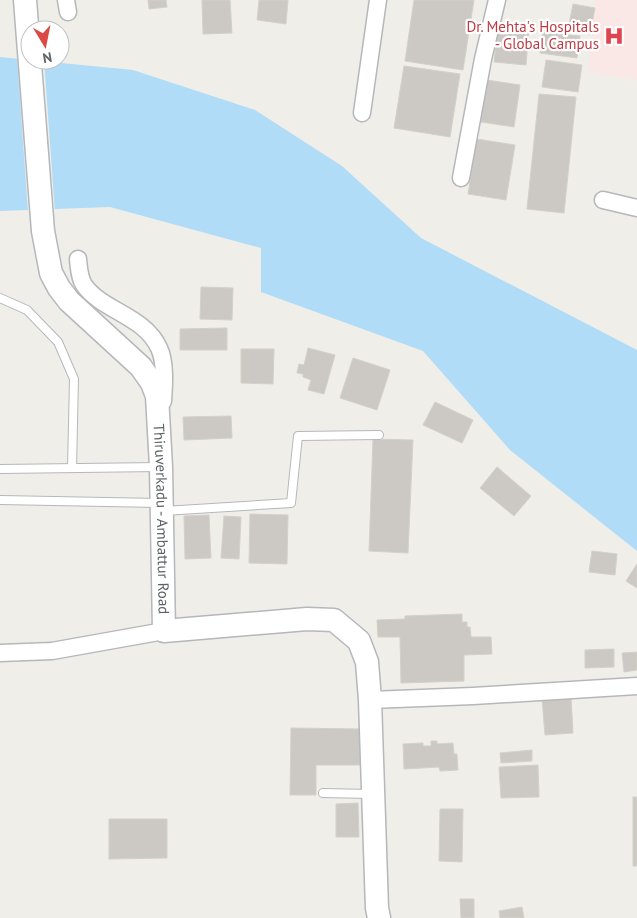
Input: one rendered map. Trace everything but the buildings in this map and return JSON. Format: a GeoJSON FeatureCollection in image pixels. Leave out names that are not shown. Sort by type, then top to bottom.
{"type":"FeatureCollection","features":[{"type":"Feature","properties":{"kind":"main road","name":"Thiruverkadu - Ambattur Road"},"geometry":{"type":"LineString","coordinates":[[25,0],[43,231],[48,265],[59,288],[82,314],[119,345],[147,376],[157,396],[161,467],[164,631],[307,619],[334,620],[359,641],[367,662],[370,700],[377,908],[379,918]]}},
{"type":"Feature","properties":{"kind":"street"},"geometry":{"type":"LineString","coordinates":[[362,113],[378,0]]}},
{"type":"Feature","properties":{"kind":"street"},"geometry":{"type":"LineString","coordinates":[[461,178],[483,59],[497,0]]}},
{"type":"Feature","properties":{"kind":"street"},"geometry":{"type":"LineString","coordinates":[[603,200],[637,208]]}},
{"type":"Feature","properties":{"kind":"street"},"geometry":{"type":"LineString","coordinates":[[78,259],[84,285],[97,297],[139,324],[152,336],[160,350],[163,388],[159,423]]}},
{"type":"Feature","properties":{"kind":"street"},"geometry":{"type":"LineString","coordinates":[[0,654],[52,650],[164,631]]}},
{"type":"Feature","properties":{"kind":"street"},"geometry":{"type":"LineString","coordinates":[[370,700],[637,686]]}},
{"type":"Feature","properties":{"kind":"lane"},"geometry":{"type":"LineString","coordinates":[[0,298],[27,310],[58,342],[74,379],[72,468]]}},
{"type":"Feature","properties":{"kind":"lane"},"geometry":{"type":"LineString","coordinates":[[0,500],[162,507],[291,503],[298,436],[379,435]]}},
{"type":"Feature","properties":{"kind":"lane"},"geometry":{"type":"LineString","coordinates":[[0,468],[161,467]]}},
{"type":"Feature","properties":{"kind":"lane"},"geometry":{"type":"LineString","coordinates":[[322,793],[373,794]]}},
{"type":"Feature","properties":{"kind":"shaded area","name":"Dr. Mehta's Hospitals - Global Campus"},"geometry":{"type":"Polygon","coordinates":[[[595,0],[637,0],[637,80],[588,72],[595,0]]]}},
{"type":"Feature","properties":{"kind":"water"},"geometry":{"type":"Polygon","coordinates":[[[0,57],[20,59],[20,70],[70,70],[70,64],[133,70],[255,110],[342,166],[421,238],[637,350],[637,551],[510,450],[423,351],[261,292],[261,248],[110,207],[0,211],[0,57]]]}},
{"type":"Feature","properties":{"kind":"pier"},"geometry":{"type":"Polygon","coordinates":[[[17,56],[20,56],[20,70],[45,70],[55,212],[28,212],[17,56]]]}},
{"type":"Feature","properties":{"kind":"place","name":"Dr. Mehta's Hospitals - Global Campus"},"geometry":{"type":"Point","coordinates":[614,36]}}]}
